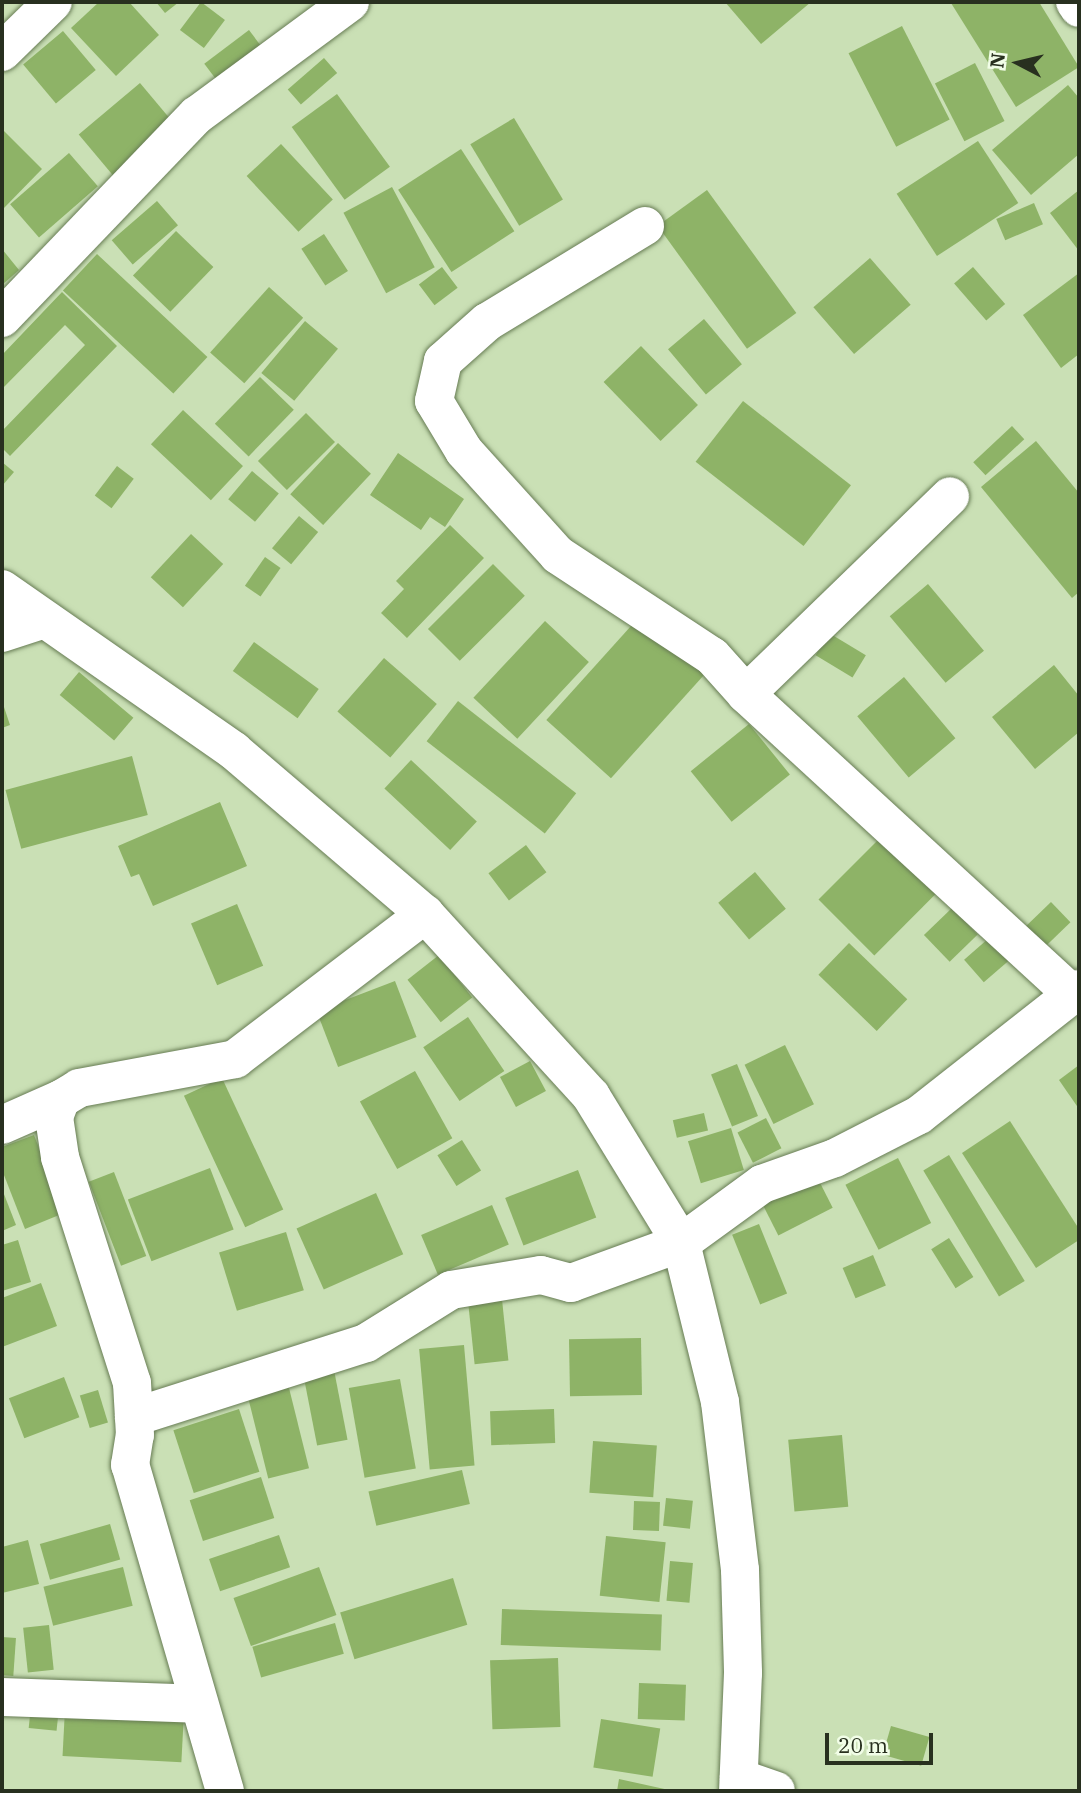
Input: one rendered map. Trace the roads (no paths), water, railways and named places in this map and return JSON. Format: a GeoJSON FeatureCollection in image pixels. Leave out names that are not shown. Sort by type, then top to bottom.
{"type":"FeatureCollection","features":[{"type":"Feature","properties":{"kind":"street"},"geometry":{"type":"LineString","coordinates":[[2,52],[53,2]]}},
{"type":"Feature","properties":{"kind":"street"},"geometry":{"type":"LineString","coordinates":[[2,318],[197,115],[350,2]]}},
{"type":"Feature","properties":{"kind":"street"},"geometry":{"type":"LineString","coordinates":[[1075,2],[1079,8]]}},
{"type":"Feature","properties":{"kind":"street"},"geometry":{"type":"LineString","coordinates":[[134,1417],[366,1343],[451,1290],[541,1275],[571,1283],[681,1242],[762,1184],[835,1158],[919,1115],[1076,992],[746,694],[712,656],[558,555],[464,452],[434,401],[443,361],[487,322],[645,226]]}},
{"type":"Feature","properties":{"kind":"street"},"geometry":{"type":"LineString","coordinates":[[746,694],[950,496]]}},
{"type":"Feature","properties":{"kind":"street"},"geometry":{"type":"LineString","coordinates":[[2,589],[42,620],[234,751],[425,914],[591,1096],[681,1242],[720,1402],[740,1570],[743,1673],[739,1785],[776,1791]]}},
{"type":"Feature","properties":{"kind":"street"},"geometry":{"type":"LineString","coordinates":[[2,633],[42,620]]}},
{"type":"Feature","properties":{"kind":"street"},"geometry":{"type":"LineString","coordinates":[[2,1125],[61,1100],[79,1088],[235,1059],[425,914]]}},
{"type":"Feature","properties":{"kind":"street"},"geometry":{"type":"LineString","coordinates":[[61,1100],[54,1117],[54,1135],[132,1383],[134,1417],[130,1465],[225,1791]]}},
{"type":"Feature","properties":{"kind":"street"},"geometry":{"type":"LineString","coordinates":[[2,1698],[199,1704]]}}]}
